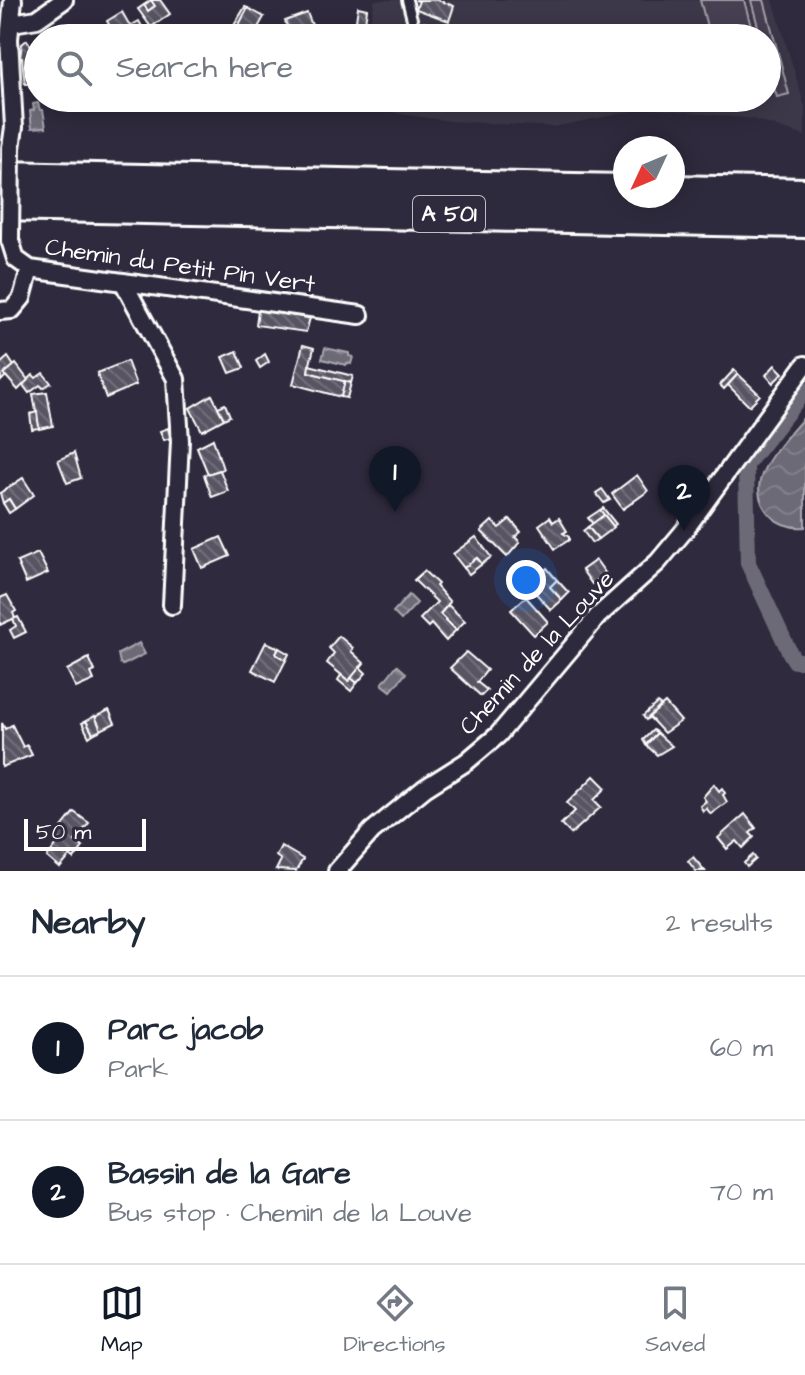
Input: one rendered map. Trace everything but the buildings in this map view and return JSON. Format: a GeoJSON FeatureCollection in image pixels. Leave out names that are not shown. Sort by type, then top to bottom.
{"type":"FeatureCollection","features":[{"type":"Feature","properties":{"kind":"highway","name":"A 501"},"geometry":{"type":"LineString","coordinates":[[0,177],[613,190]]}},
{"type":"Feature","properties":{"kind":"highway"},"geometry":{"type":"LineString","coordinates":[[685,191],[805,194]]}},
{"type":"Feature","properties":{"kind":"highway","name":"A 501"},"geometry":{"type":"LineString","coordinates":[[0,205],[805,222]]}},
{"type":"Feature","properties":{"kind":"street","name":"Chemin du Petit Pin Vert"},"geometry":{"type":"LineString","coordinates":[[13,0],[9,39],[14,127],[10,240],[16,259],[30,269],[360,315]]}},
{"type":"Feature","properties":{"kind":"street"},"geometry":{"type":"LineString","coordinates":[[12,23],[37,19],[64,0]]}},
{"type":"Feature","properties":{"kind":"street"},"geometry":{"type":"LineString","coordinates":[[0,311],[12,310],[22,298],[30,269]]}},
{"type":"Feature","properties":{"kind":"street"},"geometry":{"type":"LineString","coordinates":[[123,282],[176,379],[180,441],[172,605]]}},
{"type":"Feature","properties":{"kind":"street","name":"Chemin de la Louve"},"geometry":{"type":"LineString","coordinates":[[337,871],[372,831],[498,735],[598,616],[658,562],[684,531],[805,365]]}},
{"type":"Feature","properties":{"kind":"lane"},"geometry":{"type":"LineString","coordinates":[[407,0],[413,24]]}},
{"type":"Feature","properties":{"kind":"shaded area"},"geometry":{"type":"Polygon","coordinates":[[[375,0],[773,0],[780,24],[369,24],[375,0]]]}},
{"type":"Feature","properties":{"kind":"shaded area"},"geometry":{"type":"Polygon","coordinates":[[[700,0],[744,0],[750,24],[706,24],[700,0]]]}},
{"type":"Feature","properties":{"kind":"shaded area"},"geometry":{"type":"Polygon","coordinates":[[[751,0],[764,0],[770,24],[757,24],[751,0]]]}},
{"type":"Feature","properties":{"kind":"shaded area"},"geometry":{"type":"Polygon","coordinates":[[[781,27],[805,107],[805,136],[753,119],[686,112],[781,112],[781,27]]]}},
{"type":"Feature","properties":{"kind":"shaded area"},"geometry":{"type":"Polygon","coordinates":[[[781,64],[789,94],[781,96],[781,64]]]}},
{"type":"Feature","properties":{"kind":"shaded area"},"geometry":{"type":"Polygon","coordinates":[[[393,112],[628,112],[553,127],[450,121],[393,112]]]}},
{"type":"Feature","properties":{"kind":"water"},"geometry":{"type":"Polygon","coordinates":[[[30,112],[43,112],[46,127],[32,128],[30,112]]]}},
{"type":"Feature","properties":{"kind":"water"},"geometry":{"type":"Polygon","coordinates":[[[325,348],[349,353],[353,357],[351,364],[322,359],[325,348]]]}},
{"type":"Feature","properties":{"kind":"water"},"geometry":{"type":"Polygon","coordinates":[[[805,416],[805,527],[796,527],[783,524],[771,516],[762,503],[759,490],[767,463],[805,416]]]}},
{"type":"Feature","properties":{"kind":"water"},"geometry":{"type":"Polygon","coordinates":[[[409,595],[417,603],[401,620],[393,612],[409,595]]]}},
{"type":"Feature","properties":{"kind":"water"},"geometry":{"type":"Polygon","coordinates":[[[139,643],[145,654],[123,665],[120,663],[118,654],[139,643]]]}},
{"type":"Feature","properties":{"kind":"water"},"geometry":{"type":"Polygon","coordinates":[[[397,665],[406,673],[391,691],[382,684],[397,665]]]}},
{"type":"Feature","properties":{"kind":"waterway"},"geometry":{"type":"LineString","coordinates":[[805,390],[746,465],[748,563],[790,653],[795,661],[805,661]]}},
{"type":"Feature","properties":{"kind":"place","name":"Parc jacob"},"geometry":{"type":"Point","coordinates":[395,512]}},
{"type":"Feature","properties":{"kind":"place","name":"Bassin de la Gare"},"geometry":{"type":"Point","coordinates":[684,531]}}]}
